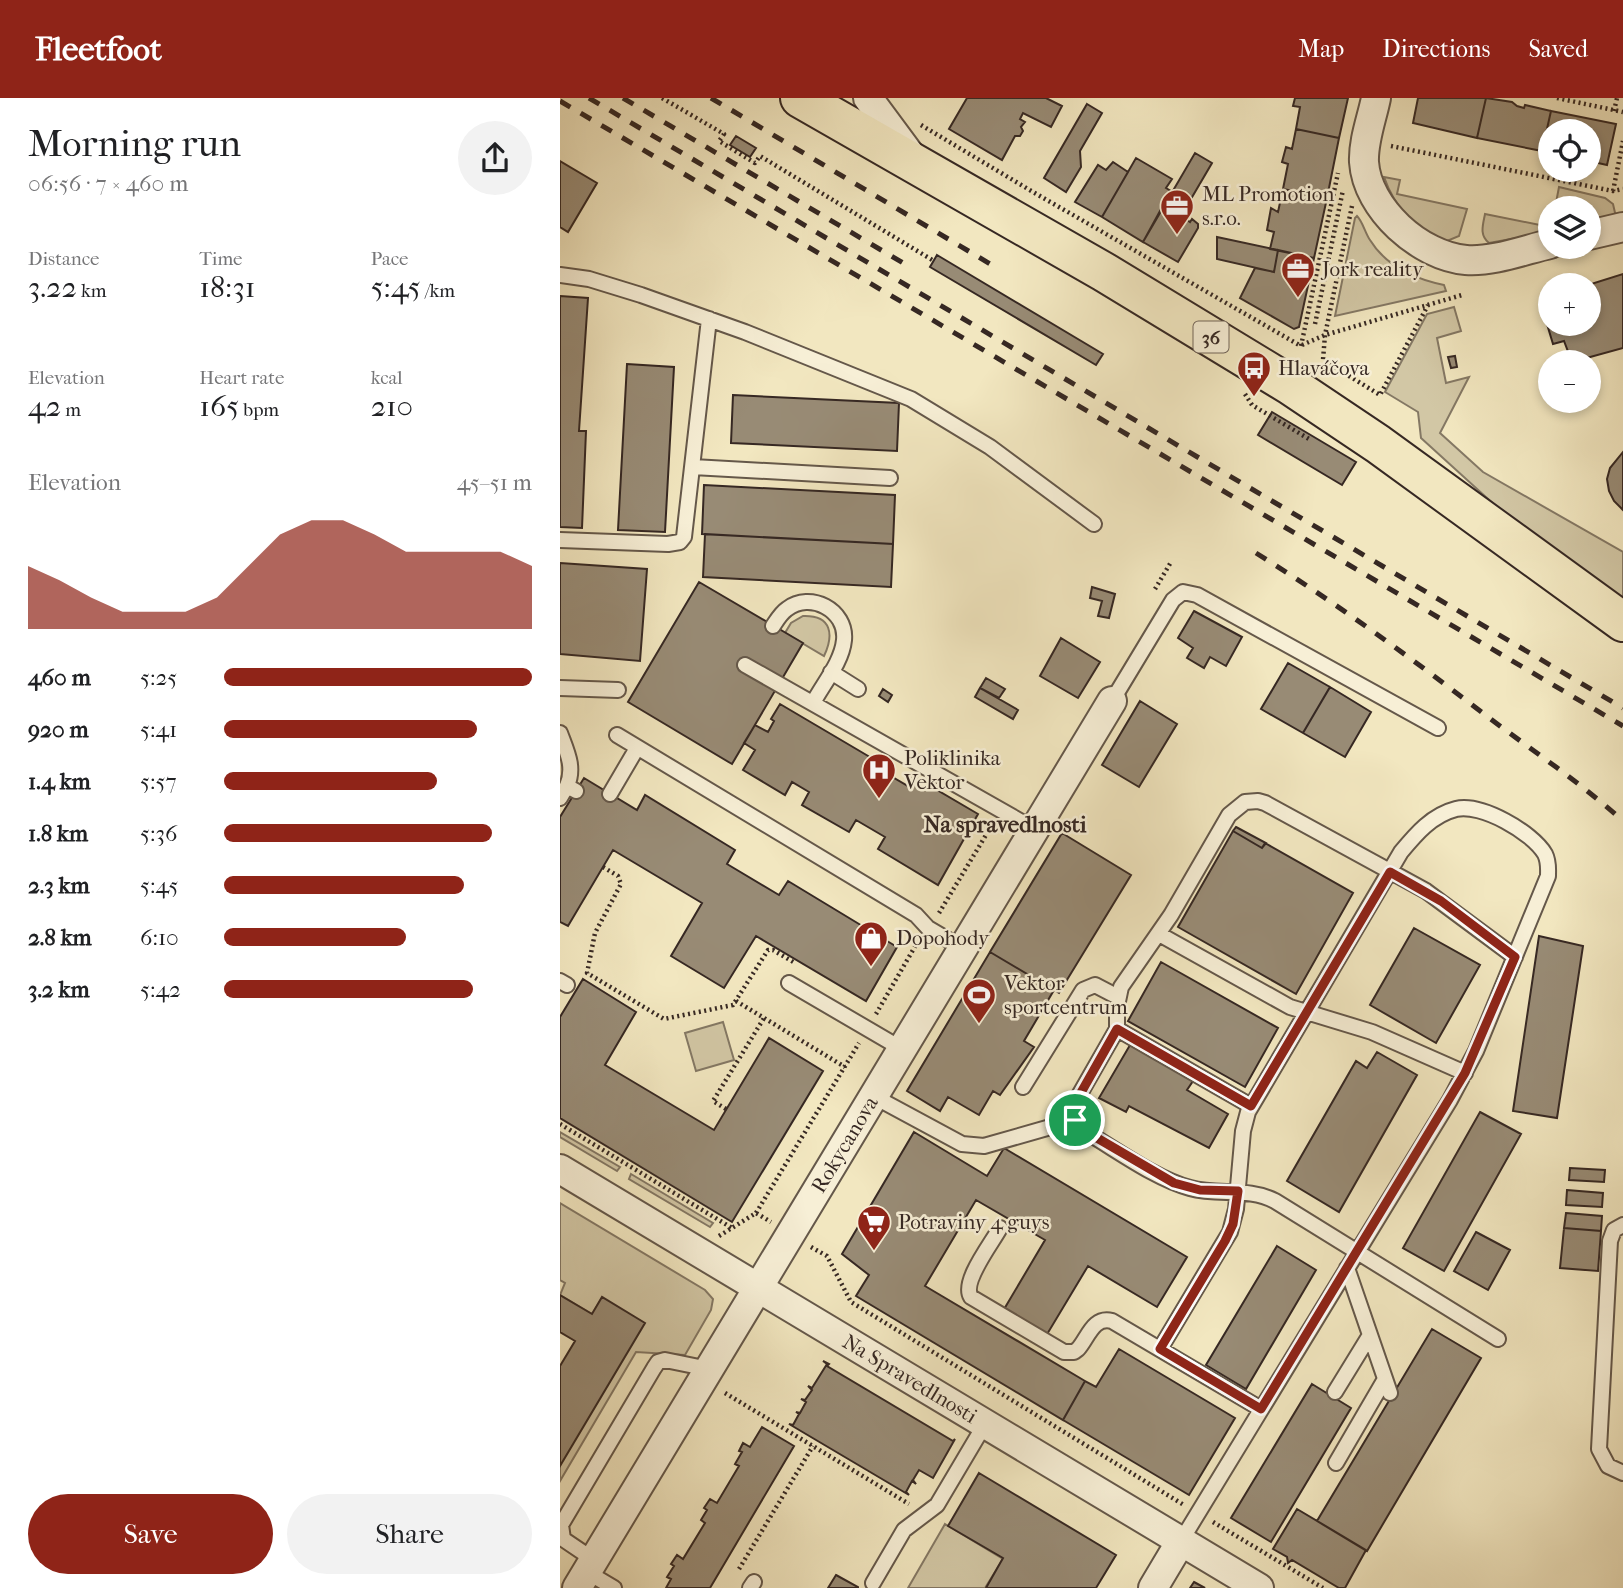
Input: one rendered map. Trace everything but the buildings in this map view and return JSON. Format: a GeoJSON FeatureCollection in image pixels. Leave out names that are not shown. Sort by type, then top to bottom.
{"type":"FeatureCollection","features":[{"type":"Feature","properties":{"kind":"main road","name":"36"},"geometry":{"type":"LineString","coordinates":[[804,99],[1115,279],[1301,392],[1378,444],[1623,622]]}},
{"type":"Feature","properties":{"kind":"street"},"geometry":{"type":"LineString","coordinates":[[867,98],[919,167]]}},
{"type":"Feature","properties":{"kind":"street"},"geometry":{"type":"LineString","coordinates":[[1376,98],[1364,153],[1349,172],[1374,194],[1395,223],[1422,246],[1437,253],[1468,260],[1486,259],[1538,247]]}},
{"type":"Feature","properties":{"kind":"street"},"geometry":{"type":"LineString","coordinates":[[1601,232],[1623,227]]}},
{"type":"Feature","properties":{"kind":"street","name":"Rokycanova"},"geometry":{"type":"LineString","coordinates":[[586,1573],[1112,701]]}},
{"type":"Feature","properties":{"kind":"street","name":"Na Spravedlnosti"},"geometry":{"type":"LineString","coordinates":[[560,1170],[1259,1588]]}},
{"type":"Feature","properties":{"kind":"street"},"geometry":{"type":"LineString","coordinates":[[1153,1588],[1181,1541]]}},
{"type":"Feature","properties":{"kind":"lane"},"geometry":{"type":"LineString","coordinates":[[560,275],[604,283],[709,319],[911,399],[990,447],[1094,524]]}},
{"type":"Feature","properties":{"kind":"lane"},"geometry":{"type":"LineString","coordinates":[[560,540],[667,544],[680,542],[685,531],[709,319]]}},
{"type":"Feature","properties":{"kind":"lane"},"geometry":{"type":"LineString","coordinates":[[693,467],[890,478]]}},
{"type":"Feature","properties":{"kind":"lane"},"geometry":{"type":"LineString","coordinates":[[1112,701],[1173,600],[1183,592],[1197,595],[1438,728]]}},
{"type":"Feature","properties":{"kind":"lane"},"geometry":{"type":"LineString","coordinates":[[773,626],[784,611],[794,604],[816,602],[830,608],[839,618],[845,635],[841,653],[813,703]]}},
{"type":"Feature","properties":{"kind":"lane"},"geometry":{"type":"LineString","coordinates":[[745,665],[1034,829]]}},
{"type":"Feature","properties":{"kind":"lane"},"geometry":{"type":"LineString","coordinates":[[831,671],[858,688]]}},
{"type":"Feature","properties":{"kind":"lane"},"geometry":{"type":"LineString","coordinates":[[560,688],[618,690]]}},
{"type":"Feature","properties":{"kind":"lane"},"geometry":{"type":"LineString","coordinates":[[560,733],[572,767],[567,792]]}},
{"type":"Feature","properties":{"kind":"lane"},"geometry":{"type":"LineString","coordinates":[[617,735],[916,915],[928,928],[962,948]]}},
{"type":"Feature","properties":{"kind":"lane"},"geometry":{"type":"LineString","coordinates":[[610,794],[637,748]]}},
{"type":"Feature","properties":{"kind":"lane"},"geometry":{"type":"LineString","coordinates":[[1498,1339],[1275,1200],[1257,1194],[1200,1190],[1174,1183],[1086,1132],[1075,1120],[1073,1112],[1077,1099],[1117,1029],[1118,997],[1128,976],[1159,934],[1229,816],[1245,802],[1258,800],[1265,803],[1441,901],[1515,957]]}},
{"type":"Feature","properties":{"kind":"lane"},"geometry":{"type":"LineString","coordinates":[[1160,1349],[1233,1224],[1244,1125],[1251,1106],[1390,872],[1424,826],[1446,813],[1467,808],[1492,814],[1503,820],[1540,848],[1548,865],[1545,885],[1465,1073],[1181,1541]]}},
{"type":"Feature","properties":{"kind":"lane"},"geometry":{"type":"LineString","coordinates":[[1159,934],[1280,1002],[1372,1032],[1465,1073]]}},
{"type":"Feature","properties":{"kind":"lane"},"geometry":{"type":"LineString","coordinates":[[789,983],[902,1049]]}},
{"type":"Feature","properties":{"kind":"lane"},"geometry":{"type":"LineString","coordinates":[[1023,1087],[1083,990],[1095,985],[1118,997]]}},
{"type":"Feature","properties":{"kind":"lane"},"geometry":{"type":"LineString","coordinates":[[1117,1029],[1251,1106]]}},
{"type":"Feature","properties":{"kind":"lane"},"geometry":{"type":"LineString","coordinates":[[873,1096],[962,1144],[974,1146],[984,1146],[1075,1120]]}},
{"type":"Feature","properties":{"kind":"lane"},"geometry":{"type":"LineString","coordinates":[[1623,1225],[1614,1230],[1610,1241],[1599,1443],[1605,1462],[1623,1473]]}},
{"type":"Feature","properties":{"kind":"lane"},"geometry":{"type":"LineString","coordinates":[[1000,1228],[971,1278],[967,1289],[971,1297],[1064,1352],[1078,1349],[1097,1323],[1106,1320],[1261,1409]]}},
{"type":"Feature","properties":{"kind":"lane"},"geometry":{"type":"LineString","coordinates":[[1336,1463],[1388,1386],[1347,1268]]}},
{"type":"Feature","properties":{"kind":"lane"},"geometry":{"type":"LineString","coordinates":[[1335,1392],[1370,1335]]}},
{"type":"Feature","properties":{"kind":"lane"},"geometry":{"type":"LineString","coordinates":[[614,1588],[586,1573],[561,1536],[561,1525],[658,1362],[669,1360],[709,1369]]}},
{"type":"Feature","properties":{"kind":"lane"},"geometry":{"type":"LineString","coordinates":[[873,1583],[904,1530],[937,1505],[985,1424]]}},
{"type":"Feature","properties":{"kind":"path"},"geometry":{"type":"LineString","coordinates":[[662,98],[724,134],[719,141],[746,158],[755,163],[760,156],[933,261]]}},
{"type":"Feature","properties":{"kind":"path"},"geometry":{"type":"LineString","coordinates":[[1557,98],[1623,112]]}},
{"type":"Feature","properties":{"kind":"path"},"geometry":{"type":"LineString","coordinates":[[1614,111],[1617,98]]}},
{"type":"Feature","properties":{"kind":"path"},"geometry":{"type":"LineString","coordinates":[[918,123],[1032,192],[1301,346]]}},
{"type":"Feature","properties":{"kind":"path"},"geometry":{"type":"LineString","coordinates":[[1613,191],[1623,141]]}},
{"type":"Feature","properties":{"kind":"path"},"geometry":{"type":"LineString","coordinates":[[1390,154],[1390,145],[1613,191],[1623,189]]}},
{"type":"Feature","properties":{"kind":"path"},"geometry":{"type":"LineString","coordinates":[[1315,324],[1349,172]]}},
{"type":"Feature","properties":{"kind":"path"},"geometry":{"type":"LineString","coordinates":[[1301,346],[1349,172]]}},
{"type":"Feature","properties":{"kind":"path"},"geometry":{"type":"LineString","coordinates":[[1354,198],[1325,335],[1323,360],[1380,395],[1428,305]]}},
{"type":"Feature","properties":{"kind":"path"},"geometry":{"type":"LineString","coordinates":[[1301,346],[1325,335],[1462,295]]}},
{"type":"Feature","properties":{"kind":"path"},"geometry":{"type":"LineString","coordinates":[[1242,391],[1252,405],[1310,439]]}},
{"type":"Feature","properties":{"kind":"path"},"geometry":{"type":"LineString","coordinates":[[603,866],[618,876],[621,884],[595,933],[587,973],[664,1019],[733,1005],[765,954],[768,950],[773,950]]}},
{"type":"Feature","properties":{"kind":"path"},"geometry":{"type":"LineString","coordinates":[[736,1001],[845,1067]]}},
{"type":"Feature","properties":{"kind":"path"},"geometry":{"type":"LineString","coordinates":[[726,1109],[713,1101],[764,1018]]}},
{"type":"Feature","properties":{"kind":"path"},"geometry":{"type":"LineString","coordinates":[[560,1124],[732,1228]]}},
{"type":"Feature","properties":{"kind":"path"},"geometry":{"type":"LineString","coordinates":[[713,1240],[756,1213],[827,1256],[851,1302],[1323,1588]]}},
{"type":"Feature","properties":{"kind":"path"},"geometry":{"type":"LineString","coordinates":[[724,1393],[925,1514]]}},
{"type":"Feature","properties":{"kind":"path"},"geometry":{"type":"LineString","coordinates":[[735,1576],[813,1446]]}},
{"type":"Feature","properties":{"kind":"shaded area"},"geometry":{"type":"Polygon","coordinates":[[[1384,177],[1400,180],[1397,194],[1467,209],[1459,236],[1447,241],[1417,225],[1400,208],[1384,177]]]}},
{"type":"Feature","properties":{"kind":"shaded area"},"geometry":{"type":"Polygon","coordinates":[[[1559,187],[1597,196],[1557,196],[1559,187]]]}},
{"type":"Feature","properties":{"kind":"shaded area"},"geometry":{"type":"Polygon","coordinates":[[[1601,197],[1613,204],[1616,217],[1601,220],[1601,197]]]}},
{"type":"Feature","properties":{"kind":"shaded area"},"geometry":{"type":"Polygon","coordinates":[[[1485,214],[1538,225],[1538,234],[1489,243],[1483,233],[1485,214]]]}},
{"type":"Feature","properties":{"kind":"shaded area"},"geometry":{"type":"Polygon","coordinates":[[[1357,216],[1370,240],[1384,257],[1412,275],[1444,285],[1446,291],[1335,316],[1357,216]]]}},
{"type":"Feature","properties":{"kind":"shaded area"},"geometry":{"type":"Polygon","coordinates":[[[1454,307],[1461,331],[1437,338],[1446,383],[1469,377],[1440,433],[1483,472],[1623,552],[1623,601],[1531,538],[1421,438],[1418,412],[1385,392],[1427,314],[1454,307]]]}},
{"type":"Feature","properties":{"kind":"shaded area"},"geometry":{"type":"Polygon","coordinates":[[[803,616],[820,619],[828,628],[829,641],[824,656],[785,633],[791,623],[803,616]]]}},
{"type":"Feature","properties":{"kind":"shaded area"},"geometry":{"type":"Polygon","coordinates":[[[723,1022],[734,1060],[696,1071],[685,1033],[723,1022]]]}},
{"type":"Feature","properties":{"kind":"shaded area"},"geometry":{"type":"Polygon","coordinates":[[[560,1132],[620,1167],[617,1171],[560,1137],[560,1132]]]}},
{"type":"Feature","properties":{"kind":"shaded area"},"geometry":{"type":"Polygon","coordinates":[[[631,1174],[713,1223],[710,1227],[629,1179],[631,1174]]]}},
{"type":"Feature","properties":{"kind":"shaded area"},"geometry":{"type":"Polygon","coordinates":[[[560,1203],[705,1290],[713,1299],[711,1310],[685,1355],[636,1352],[560,1481],[560,1466],[602,1298],[592,1314],[560,1295],[565,1283],[560,1280],[560,1203]]]}},
{"type":"Feature","properties":{"kind":"shaded area"},"geometry":{"type":"Polygon","coordinates":[[[945,1524],[1003,1559],[985,1588],[908,1588],[945,1524]]]}},
{"type":"Feature","properties":{"kind":"railway"},"geometry":{"type":"LineString","coordinates":[[589,98],[1623,708]]}},
{"type":"Feature","properties":{"kind":"railway"},"geometry":{"type":"LineString","coordinates":[[623,98],[910,267]]}},
{"type":"Feature","properties":{"kind":"railway"},"geometry":{"type":"LineString","coordinates":[[711,98],[992,265]]}},
{"type":"Feature","properties":{"kind":"railway"},"geometry":{"type":"LineString","coordinates":[[560,101],[1623,726]]}},
{"type":"Feature","properties":{"kind":"railway"},"geometry":{"type":"LineString","coordinates":[[1256,553],[1317,592],[1405,655],[1575,781],[1623,821]]}},
{"type":"Feature","properties":{"kind":"place","name":"ML Promotion s.r.o."},"geometry":{"type":"Point","coordinates":[1177,236]}},
{"type":"Feature","properties":{"kind":"place","name":"Jork reality"},"geometry":{"type":"Point","coordinates":[1298,299]}},
{"type":"Feature","properties":{"kind":"place","name":"Hlaváčova"},"geometry":{"type":"Point","coordinates":[1254,398]}},
{"type":"Feature","properties":{"kind":"place","name":"Poliklinika Vektor"},"geometry":{"type":"Point","coordinates":[879,800]}},
{"type":"Feature","properties":{"kind":"place","name":"Dopohody"},"geometry":{"type":"Point","coordinates":[871,968]}},
{"type":"Feature","properties":{"kind":"place","name":"Vektor sportcentrum"},"geometry":{"type":"Point","coordinates":[979,1025]}},
{"type":"Feature","properties":{"kind":"place","name":"Potraviny 4 guys"},"geometry":{"type":"Point","coordinates":[874,1252]}},
{"type":"Feature","properties":{"kind":"district","name":"Na spravedlnosti"},"geometry":{"type":"Point","coordinates":[1005,824]}},
{"type":"Feature","properties":{"kind":"route"},"geometry":{"type":"LineString","coordinates":[[1390,872],[1441,901],[1515,957],[1476,1051],[1450,1100],[1261,1409],[1160,1349],[1220,1252],[1233,1224],[1238,1191],[1200,1190],[1174,1183],[1086,1132],[1075,1120],[1074,1105],[1117,1029],[1251,1106],[1390,872]]}}]}
